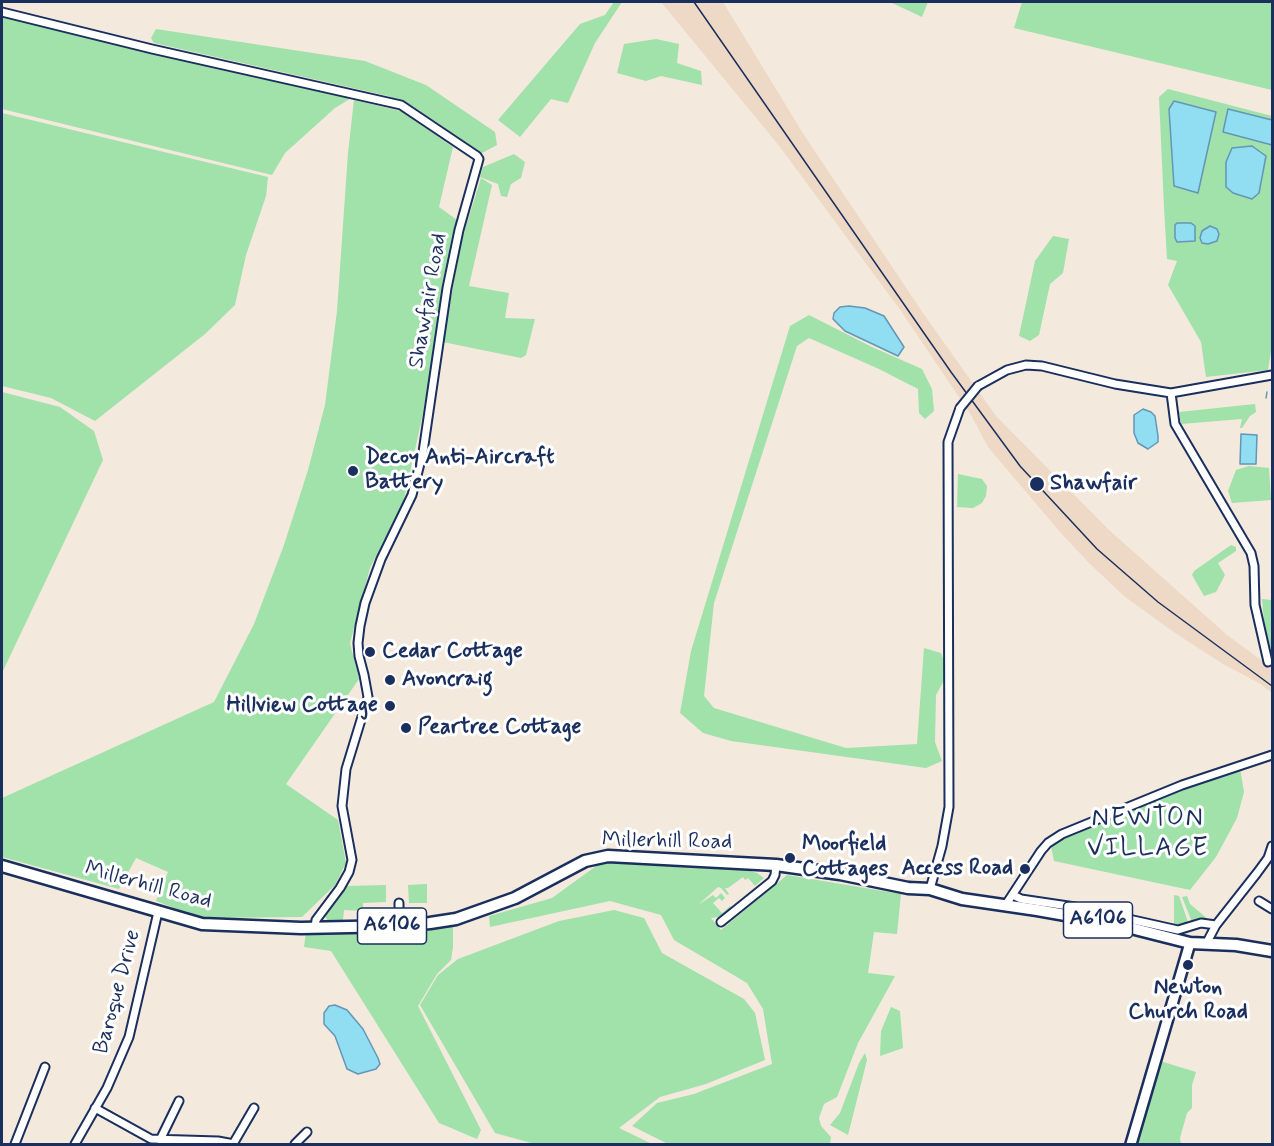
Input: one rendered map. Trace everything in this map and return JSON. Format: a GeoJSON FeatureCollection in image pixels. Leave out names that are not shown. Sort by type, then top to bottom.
{"type":"FeatureCollection","features":[{"type":"Feature","properties":{"kind":"main road","name":"Millerhill Road"},"geometry":{"type":"LineString","coordinates":[[2,866],[202,924],[315,928],[399,926],[471,915],[515,898],[585,861],[608,856],[776,865],[840,874],[908,888],[930,889],[962,899],[1111,922],[1190,943],[1236,945],[1272,951]]}},
{"type":"Feature","properties":{"kind":"street","name":"Shawfair Road"},"geometry":{"type":"LineString","coordinates":[[2,12],[152,49],[401,105],[479,159],[459,230],[447,288],[423,452],[412,495],[381,559],[365,603],[360,626],[359,656],[368,697],[346,769],[342,806],[352,860],[349,873],[319,915],[315,928]]}},
{"type":"Feature","properties":{"kind":"street"},"geometry":{"type":"LineString","coordinates":[[930,889],[942,846],[949,807],[948,442],[960,408],[978,386],[1007,370],[1026,365],[1042,366],[1115,384],[1171,393],[1272,375]]}},
{"type":"Feature","properties":{"kind":"street"},"geometry":{"type":"LineString","coordinates":[[1171,393],[1175,424],[1251,553],[1254,566],[1255,605],[1268,662]]}},
{"type":"Feature","properties":{"kind":"street"},"geometry":{"type":"LineString","coordinates":[[1005,906],[1041,851],[1062,834],[1182,784],[1272,755]]}},
{"type":"Feature","properties":{"kind":"street"},"geometry":{"type":"LineString","coordinates":[[1206,944],[1216,925],[1268,858],[1272,846]]}},
{"type":"Feature","properties":{"kind":"street"},"geometry":{"type":"LineString","coordinates":[[721,922],[772,881],[776,865]]}},
{"type":"Feature","properties":{"kind":"street"},"geometry":{"type":"LineString","coordinates":[[1013,895],[1021,899],[1076,907],[1178,930],[1201,923],[1216,925]]}},
{"type":"Feature","properties":{"kind":"street"},"geometry":{"type":"LineString","coordinates":[[1259,900],[1272,909]]}},
{"type":"Feature","properties":{"kind":"street"},"geometry":{"type":"LineString","coordinates":[[399,903],[399,926]]}},
{"type":"Feature","properties":{"kind":"street","name":"Baroque Drive"},"geometry":{"type":"LineString","coordinates":[[75,1144],[111,1080],[129,1037],[158,912]]}},
{"type":"Feature","properties":{"kind":"street"},"geometry":{"type":"LineString","coordinates":[[1131,1144],[1190,943]]}},
{"type":"Feature","properties":{"kind":"street"},"geometry":{"type":"LineString","coordinates":[[15,1144],[45,1067]]}},
{"type":"Feature","properties":{"kind":"street"},"geometry":{"type":"LineString","coordinates":[[160,1140],[179,1101]]}},
{"type":"Feature","properties":{"kind":"street"},"geometry":{"type":"LineString","coordinates":[[95,1108],[152,1139],[218,1141],[233,1144],[254,1108]]}},
{"type":"Feature","properties":{"kind":"street"},"geometry":{"type":"LineString","coordinates":[[296,1144],[307,1132]]}},
{"type":"Feature","properties":{"kind":"shaded area"},"geometry":{"type":"Polygon","coordinates":[[[661,2],[723,2],[804,135],[923,313],[996,416],[1109,530],[1227,635],[1272,668],[1272,693],[1175,633],[1124,596],[1060,532],[988,447],[971,415],[901,311],[780,147],[661,2]]]}},
{"type":"Feature","properties":{"kind":"green space"},"geometry":{"type":"Polygon","coordinates":[[[614,2],[622,2],[595,43],[568,103],[551,99],[520,137],[498,120],[580,24],[605,15],[614,2]]]}},
{"type":"Feature","properties":{"kind":"green space"},"geometry":{"type":"Polygon","coordinates":[[[890,2],[928,2],[922,17],[890,2]]]}},
{"type":"Feature","properties":{"kind":"green space"},"geometry":{"type":"Polygon","coordinates":[[[1022,2],[1272,2],[1272,90],[1014,28],[1022,2]]]}},
{"type":"Feature","properties":{"kind":"green space"},"geometry":{"type":"Polygon","coordinates":[[[2,17],[353,97],[335,108],[285,153],[272,175],[2,109],[2,17]]]}},
{"type":"Feature","properties":{"kind":"green space"},"geometry":{"type":"Polygon","coordinates":[[[156,29],[365,61],[426,85],[495,132],[497,145],[482,153],[414,107],[388,96],[154,43],[151,38],[156,29]]]}},
{"type":"Feature","properties":{"kind":"green space"},"geometry":{"type":"Polygon","coordinates":[[[656,39],[679,44],[677,63],[701,71],[702,85],[661,76],[646,81],[617,73],[624,44],[656,39]]]}},
{"type":"Feature","properties":{"kind":"green space"},"geometry":{"type":"Polygon","coordinates":[[[1168,89],[1272,116],[1272,345],[1268,370],[1206,377],[1201,342],[1168,285],[1177,261],[1167,259],[1159,97],[1168,89]]]}},
{"type":"Feature","properties":{"kind":"green space"},"geometry":{"type":"Polygon","coordinates":[[[354,100],[401,111],[453,147],[439,207],[457,220],[423,413],[404,500],[370,568],[350,643],[359,679],[286,784],[338,820],[346,863],[335,885],[302,917],[200,918],[156,901],[168,872],[136,858],[119,889],[2,857],[2,798],[214,702],[254,624],[284,545],[308,470],[325,405],[337,311],[354,100]]]}},
{"type":"Feature","properties":{"kind":"green space"},"geometry":{"type":"Polygon","coordinates":[[[2,113],[268,177],[266,196],[246,255],[235,305],[205,334],[95,421],[51,398],[2,386],[2,113]]]}},
{"type":"Feature","properties":{"kind":"green space"},"geometry":{"type":"Polygon","coordinates":[[[514,154],[525,162],[521,178],[511,184],[507,197],[501,196],[498,184],[480,177],[483,167],[514,154]]]}},
{"type":"Feature","properties":{"kind":"green space"},"geometry":{"type":"Polygon","coordinates":[[[481,178],[492,185],[469,286],[509,293],[505,318],[535,319],[526,355],[521,358],[443,342],[461,242],[481,178]]]}},
{"type":"Feature","properties":{"kind":"green space"},"geometry":{"type":"Polygon","coordinates":[[[1053,236],[1069,239],[1063,273],[1050,284],[1039,335],[1030,341],[1019,336],[1035,261],[1053,236]]]}},
{"type":"Feature","properties":{"kind":"green space"},"geometry":{"type":"Polygon","coordinates":[[[809,315],[922,369],[932,389],[934,411],[925,419],[919,413],[918,389],[879,369],[809,338],[797,346],[714,603],[704,696],[714,708],[846,748],[917,744],[924,648],[941,653],[948,673],[936,695],[935,742],[942,761],[926,768],[731,741],[703,733],[680,713],[691,651],[790,326],[809,315]]]}},
{"type":"Feature","properties":{"kind":"green space"},"geometry":{"type":"Polygon","coordinates":[[[2,392],[60,407],[94,431],[103,460],[2,673],[2,392]]]}},
{"type":"Feature","properties":{"kind":"green space"},"geometry":{"type":"Polygon","coordinates":[[[1255,404],[1256,412],[1250,416],[1242,428],[1240,428],[1242,419],[1181,424],[1179,412],[1255,404]]]}},
{"type":"Feature","properties":{"kind":"green space"},"geometry":{"type":"Polygon","coordinates":[[[1249,466],[1269,468],[1271,500],[1232,503],[1228,491],[1236,470],[1249,466]]]}},
{"type":"Feature","properties":{"kind":"green space"},"geometry":{"type":"Polygon","coordinates":[[[958,474],[982,479],[987,486],[986,496],[982,503],[973,508],[957,507],[958,474]]]}},
{"type":"Feature","properties":{"kind":"green space"},"geometry":{"type":"Polygon","coordinates":[[[1231,545],[1236,547],[1236,551],[1218,563],[1225,575],[1216,592],[1204,596],[1192,575],[1194,571],[1231,545]]]}},
{"type":"Feature","properties":{"kind":"green space"},"geometry":{"type":"Polygon","coordinates":[[[1262,599],[1272,600],[1272,649],[1264,622],[1262,599]]]}},
{"type":"Feature","properties":{"kind":"green space"},"geometry":{"type":"Polygon","coordinates":[[[1240,768],[1244,792],[1237,818],[1216,857],[1190,890],[1054,861],[1051,846],[1073,831],[1240,768]]]}},
{"type":"Feature","properties":{"kind":"green space"},"geometry":{"type":"Polygon","coordinates":[[[603,861],[743,869],[757,873],[764,878],[755,886],[748,878],[745,880],[743,877],[725,888],[729,894],[727,895],[718,887],[698,905],[713,895],[716,898],[721,893],[725,898],[722,901],[719,898],[713,903],[722,913],[730,906],[733,910],[724,916],[711,918],[721,930],[787,875],[901,894],[897,934],[874,932],[868,973],[895,976],[858,1043],[837,1097],[824,1104],[819,1118],[821,1126],[831,1137],[830,1144],[668,1144],[632,1126],[657,1103],[694,1094],[772,1064],[763,1009],[747,983],[674,940],[661,915],[610,901],[490,927],[489,916],[552,898],[603,861]]]}},
{"type":"Feature","properties":{"kind":"green space"},"geometry":{"type":"Polygon","coordinates":[[[427,884],[427,903],[409,903],[408,885],[427,884]]]}},
{"type":"Feature","properties":{"kind":"green space"},"geometry":{"type":"Polygon","coordinates":[[[386,885],[386,902],[363,903],[363,911],[344,910],[343,920],[327,920],[324,914],[346,886],[386,885]]]}},
{"type":"Feature","properties":{"kind":"green space"},"geometry":{"type":"Polygon","coordinates":[[[1174,895],[1179,896],[1189,925],[1174,927],[1174,895]]]}},
{"type":"Feature","properties":{"kind":"green space"},"geometry":{"type":"Polygon","coordinates":[[[1187,896],[1190,904],[1209,920],[1192,922],[1182,897],[1187,896]]]}},
{"type":"Feature","properties":{"kind":"green space"},"geometry":{"type":"Polygon","coordinates":[[[614,910],[644,918],[662,953],[744,999],[755,1013],[765,1060],[706,1084],[660,1097],[619,1128],[652,1144],[535,1144],[495,1133],[420,1005],[438,975],[458,959],[559,921],[614,910]]]}},
{"type":"Feature","properties":{"kind":"green space"},"geometry":{"type":"Polygon","coordinates":[[[453,925],[451,960],[437,974],[418,1006],[481,1130],[477,1139],[439,1123],[331,951],[304,947],[306,932],[453,925]]]}},
{"type":"Feature","properties":{"kind":"green space"},"geometry":{"type":"Polygon","coordinates":[[[891,1007],[900,1011],[903,1048],[880,1056],[881,1031],[891,1007]]]}},
{"type":"Feature","properties":{"kind":"green space"},"geometry":{"type":"Polygon","coordinates":[[[865,1053],[867,1060],[848,1135],[830,1125],[840,1113],[865,1053]]]}},
{"type":"Feature","properties":{"kind":"green space"},"geometry":{"type":"Polygon","coordinates":[[[1160,1061],[1196,1072],[1192,1085],[1192,1108],[1187,1113],[1180,1138],[1181,1144],[1137,1144],[1148,1099],[1160,1061]]]}},
{"type":"Feature","properties":{"kind":"water"},"geometry":{"type":"Polygon","coordinates":[[[1174,101],[1216,112],[1198,193],[1174,186],[1169,109],[1174,101]]]}},
{"type":"Feature","properties":{"kind":"water"},"geometry":{"type":"Polygon","coordinates":[[[1228,109],[1272,120],[1272,145],[1223,132],[1228,109]]]}},
{"type":"Feature","properties":{"kind":"water"},"geometry":{"type":"Polygon","coordinates":[[[1252,146],[1266,156],[1259,193],[1252,199],[1233,193],[1226,187],[1226,162],[1232,148],[1252,146]]]}},
{"type":"Feature","properties":{"kind":"water"},"geometry":{"type":"Polygon","coordinates":[[[1191,223],[1195,226],[1195,241],[1177,242],[1175,225],[1191,223]]]}},
{"type":"Feature","properties":{"kind":"water"},"geometry":{"type":"Polygon","coordinates":[[[1210,226],[1217,229],[1219,234],[1217,241],[1202,243],[1200,238],[1202,231],[1210,226]]]}},
{"type":"Feature","properties":{"kind":"water"},"geometry":{"type":"Polygon","coordinates":[[[840,307],[865,308],[884,316],[904,347],[898,356],[845,331],[833,319],[834,313],[840,307]]]}},
{"type":"Feature","properties":{"kind":"water"},"geometry":{"type":"Polygon","coordinates":[[[1143,409],[1155,416],[1158,436],[1158,442],[1148,449],[1138,443],[1134,433],[1134,415],[1143,409]]]}},
{"type":"Feature","properties":{"kind":"water"},"geometry":{"type":"Polygon","coordinates":[[[1241,434],[1257,435],[1256,464],[1240,464],[1241,434]]]}},
{"type":"Feature","properties":{"kind":"water"},"geometry":{"type":"Polygon","coordinates":[[[335,1005],[347,1010],[363,1029],[380,1064],[376,1069],[358,1074],[347,1069],[335,1036],[324,1024],[324,1013],[329,1006],[335,1005]]]}},
{"type":"Feature","properties":{"kind":"waterway"},"geometry":{"type":"LineString","coordinates":[[1266,398],[1267,392]]}},
{"type":"Feature","properties":{"kind":"railway"},"geometry":{"type":"LineString","coordinates":[[694,2],[951,372],[1020,466],[1097,549],[1158,602],[1272,686]]}},
{"type":"Feature","properties":{"kind":"place","name":"Decoy Anti-Aircraft Battery"},"geometry":{"type":"Point","coordinates":[353,471]}},
{"type":"Feature","properties":{"kind":"place","name":"Shawfair"},"geometry":{"type":"Point","coordinates":[1037,484]}},
{"type":"Feature","properties":{"kind":"place","name":"Cedar Cottage"},"geometry":{"type":"Point","coordinates":[370,652]}},
{"type":"Feature","properties":{"kind":"place","name":"Avoncraig"},"geometry":{"type":"Point","coordinates":[390,680]}},
{"type":"Feature","properties":{"kind":"place","name":"Hillview Cottage"},"geometry":{"type":"Point","coordinates":[390,706]}},
{"type":"Feature","properties":{"kind":"place","name":"Peartree Cottage"},"geometry":{"type":"Point","coordinates":[406,728]}},
{"type":"Feature","properties":{"kind":"place","name":"Moorfield Cottages"},"geometry":{"type":"Point","coordinates":[790,858]}},
{"type":"Feature","properties":{"kind":"place","name":"Access Road"},"geometry":{"type":"Point","coordinates":[1025,869]}},
{"type":"Feature","properties":{"kind":"place","name":"Newton Church Road"},"geometry":{"type":"Point","coordinates":[1188,965]}},
{"type":"Feature","properties":{"kind":"district","name":"NEWTON VILLAGE"},"geometry":{"type":"Point","coordinates":[1148,835]}}]}
